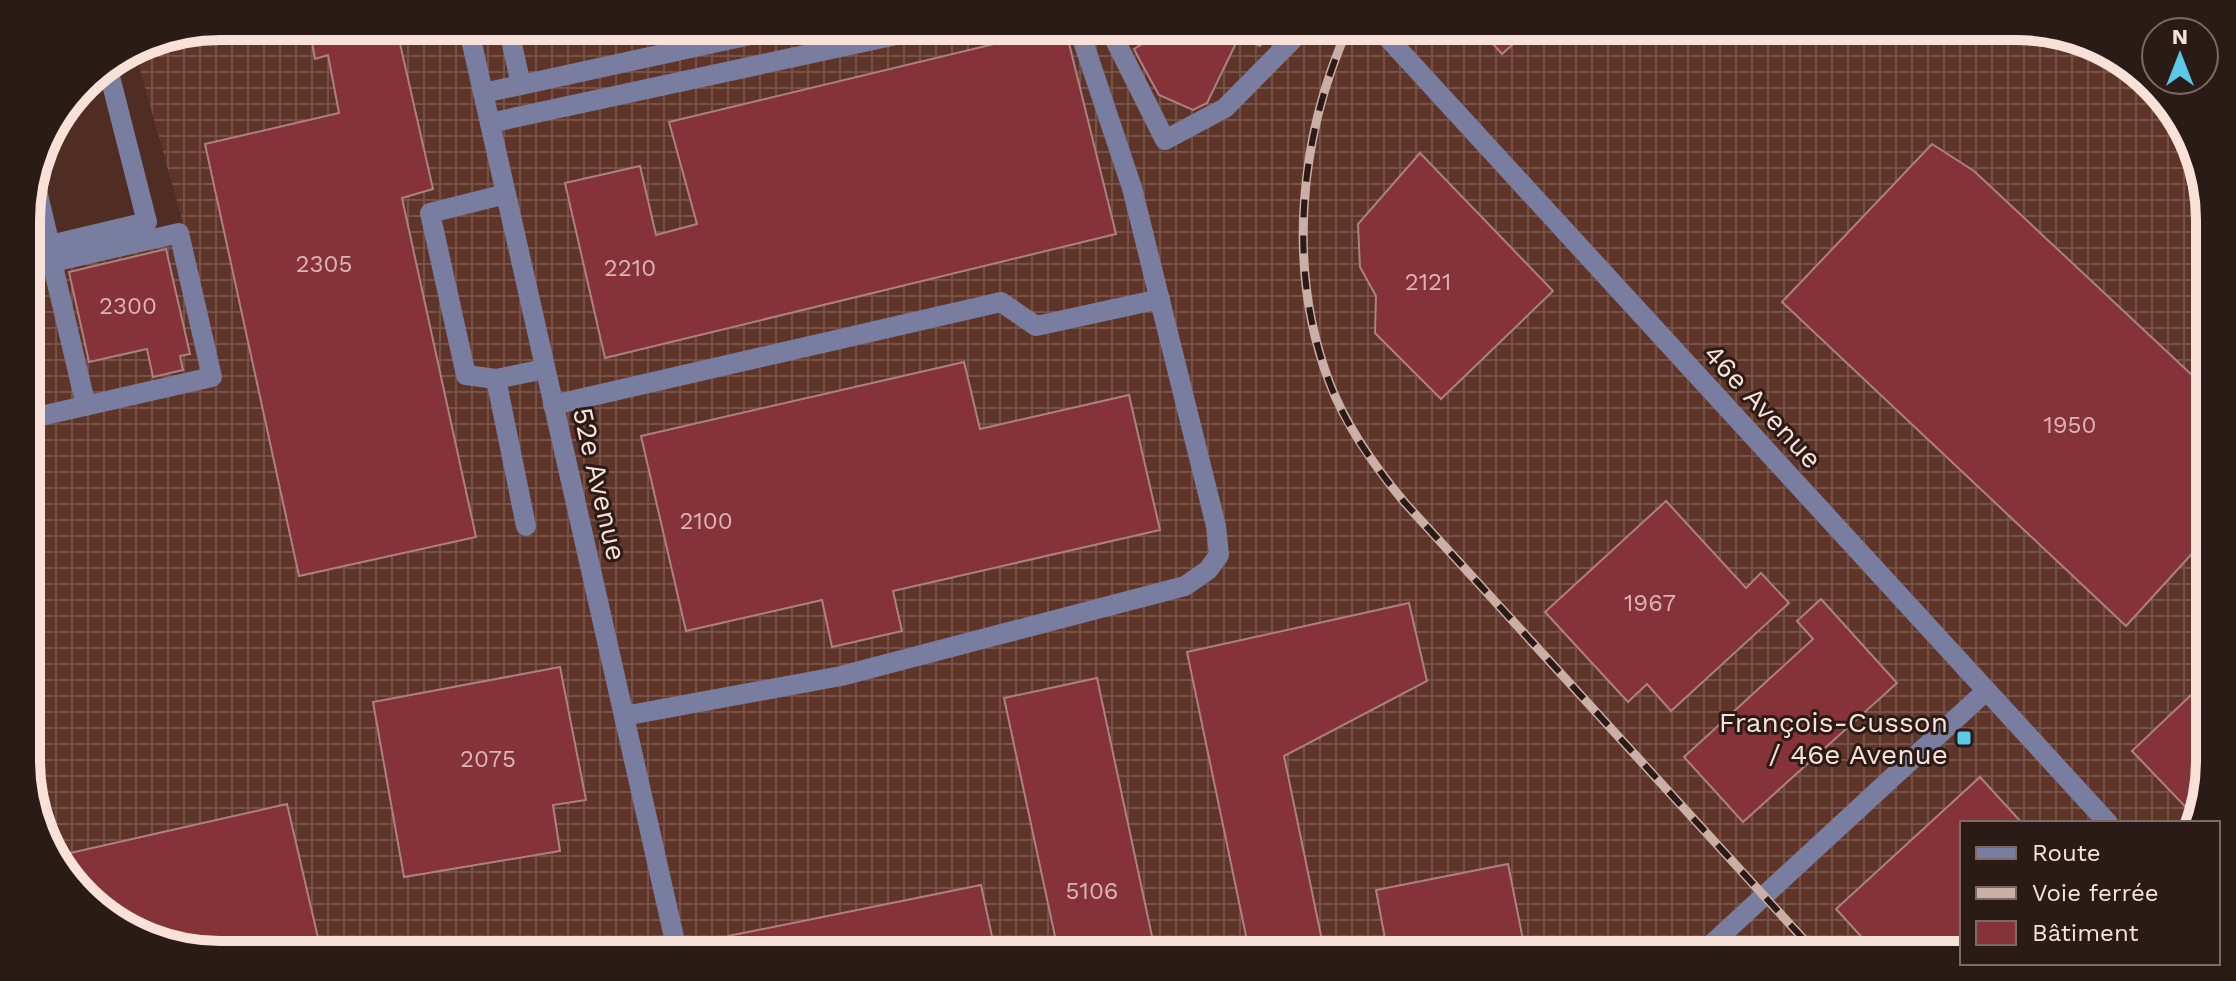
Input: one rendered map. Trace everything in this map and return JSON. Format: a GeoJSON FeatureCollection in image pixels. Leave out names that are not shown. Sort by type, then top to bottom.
{"type":"FeatureCollection","features":[{"type":"Feature","properties":{"kind":"street","name":"52e Avenue"},"geometry":{"type":"LineString","coordinates":[[471,40],[675,941]]}},
{"type":"Feature","properties":{"kind":"street"},"geometry":{"type":"LineString","coordinates":[[511,40],[521,85]]}},
{"type":"Feature","properties":{"kind":"street"},"geometry":{"type":"LineString","coordinates":[[483,93],[729,40]]}},
{"type":"Feature","properties":{"kind":"street"},"geometry":{"type":"LineString","coordinates":[[768,40],[773,62]]}},
{"type":"Feature","properties":{"kind":"street"},"geometry":{"type":"LineString","coordinates":[[490,123],[773,62],[841,40]]}},
{"type":"Feature","properties":{"kind":"street"},"geometry":{"type":"LineString","coordinates":[[624,716],[841,676],[1185,586],[1208,570],[1219,555],[1216,526],[1132,188],[1083,40]]}},
{"type":"Feature","properties":{"kind":"street"},"geometry":{"type":"LineString","coordinates":[[1115,40],[1165,140],[1225,108],[1292,40]]}},
{"type":"Feature","properties":{"kind":"street","name":"46e Avenue"},"geometry":{"type":"LineString","coordinates":[[1390,40],[2106,821]]}},
{"type":"Feature","properties":{"kind":"street"},"geometry":{"type":"LineString","coordinates":[[677,51],[685,81]]}},
{"type":"Feature","properties":{"kind":"street"},"geometry":{"type":"LineString","coordinates":[[573,74],[580,104]]}},
{"type":"Feature","properties":{"kind":"street"},"geometry":{"type":"LineString","coordinates":[[41,205],[50,245],[147,222],[110,78]]}},
{"type":"Feature","properties":{"kind":"street"},"geometry":{"type":"LineString","coordinates":[[506,194],[430,213],[466,375],[496,379],[545,369]]}},
{"type":"Feature","properties":{"kind":"street"},"geometry":{"type":"LineString","coordinates":[[40,265],[179,233],[212,377],[40,416]]}},
{"type":"Feature","properties":{"kind":"street"},"geometry":{"type":"LineString","coordinates":[[52,262],[86,406]]}},
{"type":"Feature","properties":{"kind":"street"},"geometry":{"type":"LineString","coordinates":[[553,405],[1001,302],[1036,326],[1160,299]]}},
{"type":"Feature","properties":{"kind":"street"},"geometry":{"type":"LineString","coordinates":[[496,379],[526,526]]}},
{"type":"Feature","properties":{"kind":"street"},"geometry":{"type":"LineString","coordinates":[[1715,941],[1986,691]]}},
{"type":"Feature","properties":{"kind":"shaded area"},"geometry":{"type":"Polygon","coordinates":[[[220,40],[2016,40],[2051,43],[2106,64],[2140,90],[2140,96],[2146,96],[2172,130],[2190,174],[2196,220],[2196,761],[2193,796],[2185,821],[1960,821],[1960,941],[208,941],[185,938],[130,917],[93,888],[64,851],[46,807],[40,761],[40,252],[183,223],[137,60],[185,43],[220,40]]]}},
{"type":"Feature","properties":{"kind":"building"},"geometry":{"type":"Polygon","coordinates":[[[312,40],[399,40],[433,189],[402,198],[476,537],[299,576],[205,144],[339,113],[328,55],[315,59],[312,40]]]}},
{"type":"Feature","properties":{"kind":"building"},"geometry":{"type":"Polygon","coordinates":[[[1011,40],[1068,40],[1116,234],[605,358],[565,183],[640,166],[656,235],[697,224],[669,122],[1011,40]]]}},
{"type":"Feature","properties":{"kind":"building"},"geometry":{"type":"Polygon","coordinates":[[[1148,40],[1238,40],[1207,103],[1193,110],[1159,95],[1134,49],[1148,40]]]}},
{"type":"Feature","properties":{"kind":"building"},"geometry":{"type":"Polygon","coordinates":[[[1246,40],[1263,40],[1260,46],[1246,40]]]}},
{"type":"Feature","properties":{"kind":"building"},"geometry":{"type":"Polygon","coordinates":[[[1490,40],[1518,40],[1502,54],[1490,40]]]}},
{"type":"Feature","properties":{"kind":"building"},"geometry":{"type":"Polygon","coordinates":[[[1932,144],[1974,171],[2196,379],[2196,549],[2126,626],[1782,302],[1932,144]]]}},
{"type":"Feature","properties":{"kind":"building"},"geometry":{"type":"Polygon","coordinates":[[[1420,153],[1553,291],[1441,399],[1375,333],[1376,296],[1360,267],[1358,224],[1420,153]]]}},
{"type":"Feature","properties":{"kind":"building"},"geometry":{"type":"Polygon","coordinates":[[[166,249],[190,354],[180,356],[183,370],[153,377],[147,349],[89,362],[69,272],[166,249]]]}},
{"type":"Feature","properties":{"kind":"building"},"geometry":{"type":"Polygon","coordinates":[[[964,362],[980,429],[1129,395],[1160,530],[893,591],[902,631],[832,647],[822,600],[686,631],[641,436],[964,362]]]}},
{"type":"Feature","properties":{"kind":"building"},"geometry":{"type":"Polygon","coordinates":[[[1666,501],[1746,588],[1761,573],[1789,603],[1671,711],[1647,684],[1628,702],[1545,612],[1666,501]]]}},
{"type":"Feature","properties":{"kind":"building"},"geometry":{"type":"Polygon","coordinates":[[[1821,599],[1897,683],[1743,822],[1684,757],[1813,639],[1797,621],[1821,599]]]}},
{"type":"Feature","properties":{"kind":"building"},"geometry":{"type":"Polygon","coordinates":[[[1409,603],[1427,681],[1284,756],[1322,941],[1247,941],[1187,652],[1409,603]]]}},
{"type":"Feature","properties":{"kind":"building"},"geometry":{"type":"Polygon","coordinates":[[[560,667],[586,800],[553,805],[560,851],[404,877],[373,702],[560,667]]]}},
{"type":"Feature","properties":{"kind":"building"},"geometry":{"type":"Polygon","coordinates":[[[1097,678],[1153,941],[1056,941],[1004,698],[1097,678]]]}},
{"type":"Feature","properties":{"kind":"building"},"geometry":{"type":"Polygon","coordinates":[[[2196,690],[2196,761],[2189,810],[2132,751],[2196,690]]]}},
{"type":"Feature","properties":{"kind":"building"},"geometry":{"type":"Polygon","coordinates":[[[1980,777],[2020,821],[1960,821],[1960,941],[1865,941],[1836,909],[1980,777]]]}},
{"type":"Feature","properties":{"kind":"building"},"geometry":{"type":"Polygon","coordinates":[[[287,804],[319,941],[208,941],[174,935],[130,917],[111,904],[93,888],[66,854],[287,804]]]}},
{"type":"Feature","properties":{"kind":"building"},"geometry":{"type":"Polygon","coordinates":[[[1508,864],[1523,941],[1385,941],[1376,890],[1508,864]]]}},
{"type":"Feature","properties":{"kind":"building"},"geometry":{"type":"Polygon","coordinates":[[[981,885],[993,941],[729,941],[728,936],[981,885]]]}},
{"type":"Feature","properties":{"kind":"railway"},"geometry":{"type":"LineString","coordinates":[[1343,40],[1319,112],[1309,158],[1303,250],[1307,295],[1316,340],[1330,384],[1345,416],[1373,461],[1405,503],[1805,941]]}},
{"type":"Feature","properties":{"kind":"place","name":"François-Cusson / 46e Avenue"},"geometry":{"type":"Point","coordinates":[1964,738]}}]}
